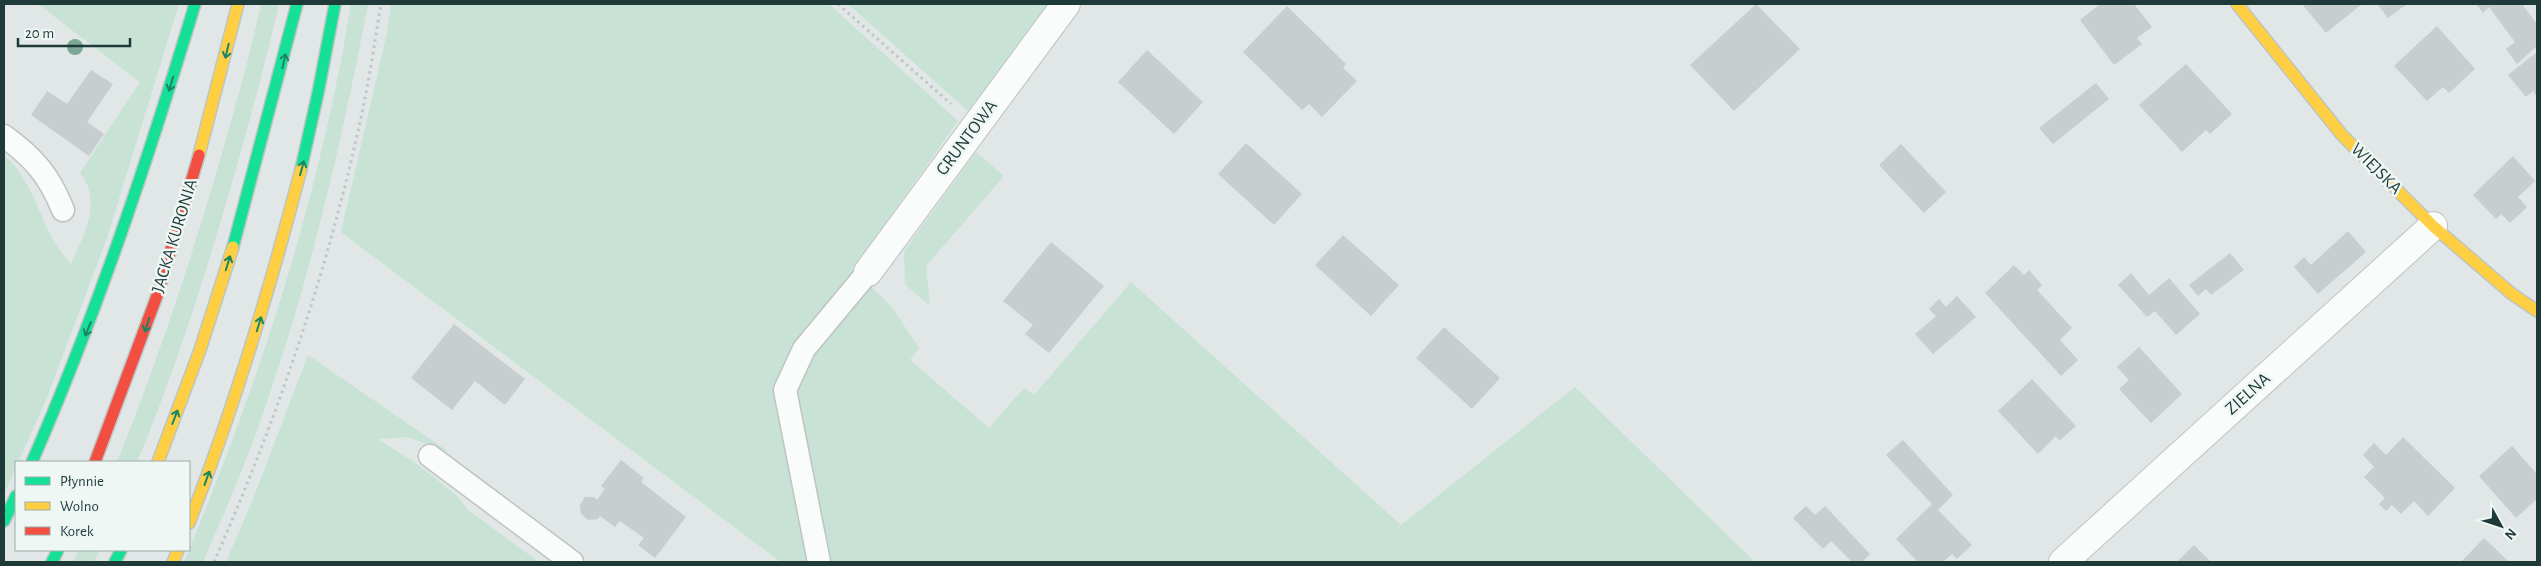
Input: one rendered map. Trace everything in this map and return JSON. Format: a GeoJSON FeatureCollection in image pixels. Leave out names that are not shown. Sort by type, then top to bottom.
{"type":"FeatureCollection","features":[{"type":"Feature","properties":{"kind":"main road"},"geometry":{"type":"LineString","coordinates":[[32,461],[67,383],[102,292],[140,181],[195,4]]}},
{"type":"Feature","properties":{"kind":"main road","name":"JACKA KURONIA"},"geometry":{"type":"LineString","coordinates":[[95,461],[116,413],[165,272],[196,172],[238,4]]}},
{"type":"Feature","properties":{"kind":"main road"},"geometry":{"type":"LineString","coordinates":[[158,461],[184,394],[232,249],[272,109],[297,4]]}},
{"type":"Feature","properties":{"kind":"main road"},"geometry":{"type":"LineString","coordinates":[[190,521],[226,424],[263,310],[310,137],[329,47],[335,4]]}},
{"type":"Feature","properties":{"kind":"main road","name":"WIEJSKA"},"geometry":{"type":"LineString","coordinates":[[2237,4],[2342,136],[2433,226],[2512,294],[2537,311]]}},
{"type":"Feature","properties":{"kind":"main road"},"geometry":{"type":"LineString","coordinates":[[4,521],[15,498]]}},
{"type":"Feature","properties":{"kind":"street","name":"GRUNTOWA"},"geometry":{"type":"LineString","coordinates":[[868,272],[1066,4]]}},
{"type":"Feature","properties":{"kind":"street","name":"ZIELNA"},"geometry":{"type":"LineString","coordinates":[[2063,562],[2433,226]]}},
{"type":"Feature","properties":{"kind":"lane"},"geometry":{"type":"LineString","coordinates":[[4,136],[40,167],[54,188],[63,210]]}},
{"type":"Feature","properties":{"kind":"lane"},"geometry":{"type":"LineString","coordinates":[[819,562],[785,390],[804,349],[868,272]]}},
{"type":"Feature","properties":{"kind":"lane"},"geometry":{"type":"LineString","coordinates":[[430,456],[572,562]]}},
{"type":"Feature","properties":{"kind":"path"},"geometry":{"type":"LineString","coordinates":[[214,562],[266,436],[314,293],[354,147],[381,4]]}},
{"type":"Feature","properties":{"kind":"path"},"geometry":{"type":"LineString","coordinates":[[838,4],[977,125]]}},
{"type":"Feature","properties":{"kind":"green space"},"geometry":{"type":"Polygon","coordinates":[[[38,4],[179,4],[107,238],[46,400],[19,461],[15,461],[15,469],[4,494],[4,155],[24,180],[52,238],[71,264],[86,230],[91,207],[87,184],[80,173],[140,82],[38,4]]]}},
{"type":"Feature","properties":{"kind":"green space"},"geometry":{"type":"Polygon","coordinates":[[[261,4],[279,4],[246,133],[223,212],[165,392],[137,461],[117,461],[161,344],[201,224],[261,4]]]}},
{"type":"Feature","properties":{"kind":"green space"},"geometry":{"type":"Polygon","coordinates":[[[351,4],[368,4],[326,200],[286,345],[255,436],[203,562],[184,562],[190,551],[262,358],[304,218],[338,76],[351,4]]]}},
{"type":"Feature","properties":{"kind":"green space"},"geometry":{"type":"Polygon","coordinates":[[[391,4],[829,4],[958,121],[853,269],[891,306],[919,348],[910,360],[989,428],[1024,388],[1034,395],[1131,282],[1401,525],[1575,387],[1755,562],[781,562],[341,232],[387,33],[391,4]]]}},
{"type":"Feature","properties":{"kind":"green space"},"geometry":{"type":"Polygon","coordinates":[[[848,4],[1049,4],[968,111],[848,4]]]}},
{"type":"Feature","properties":{"kind":"green space"},"geometry":{"type":"Polygon","coordinates":[[[976,152],[1004,176],[926,266],[930,306],[905,284],[904,251],[976,152]]]}},
{"type":"Feature","properties":{"kind":"green space"},"geometry":{"type":"Polygon","coordinates":[[[308,355],[449,452],[407,437],[378,439],[417,464],[456,495],[468,510],[539,562],[226,562],[255,494],[308,355]]]}},
{"type":"Feature","properties":{"kind":"green space"},"geometry":{"type":"Polygon","coordinates":[[[78,551],[100,551],[94,562],[73,562],[78,551]]]}},
{"type":"Feature","properties":{"kind":"building"},"geometry":{"type":"Polygon","coordinates":[[[1756,4],[1800,49],[1734,111],[1690,65],[1756,4]]]}},
{"type":"Feature","properties":{"kind":"building"},"geometry":{"type":"Polygon","coordinates":[[[2100,4],[2134,4],[2152,27],[2137,38],[2142,44],[2114,65],[2080,20],[2100,4]]]}},
{"type":"Feature","properties":{"kind":"building"},"geometry":{"type":"Polygon","coordinates":[[[2302,4],[2362,4],[2326,33],[2302,4]]]}},
{"type":"Feature","properties":{"kind":"building"},"geometry":{"type":"Polygon","coordinates":[[[2379,4],[2407,4],[2388,18],[2379,4]]]}},
{"type":"Feature","properties":{"kind":"building"},"geometry":{"type":"Polygon","coordinates":[[[2476,4],[2522,4],[2537,24],[2537,46],[2517,64],[2506,49],[2515,42],[2489,7],[2483,13],[2476,4]]]}},
{"type":"Feature","properties":{"kind":"building"},"geometry":{"type":"Polygon","coordinates":[[[1287,6],[1346,64],[1343,68],[1357,81],[1322,117],[1309,104],[1302,110],[1243,52],[1287,6]]]}},
{"type":"Feature","properties":{"kind":"building"},"geometry":{"type":"Polygon","coordinates":[[[2437,26],[2475,69],[2449,93],[2443,87],[2427,101],[2394,66],[2437,26]]]}},
{"type":"Feature","properties":{"kind":"building"},"geometry":{"type":"Polygon","coordinates":[[[1147,50],[1203,102],[1174,134],[1118,82],[1147,50]]]}},
{"type":"Feature","properties":{"kind":"building"},"geometry":{"type":"Polygon","coordinates":[[[2537,52],[2537,97],[2533,91],[2526,97],[2508,75],[2537,52]]]}},
{"type":"Feature","properties":{"kind":"building"},"geometry":{"type":"Polygon","coordinates":[[[2186,64],[2232,114],[2210,134],[2206,130],[2182,152],[2139,105],[2186,64]]]}},
{"type":"Feature","properties":{"kind":"building"},"geometry":{"type":"Polygon","coordinates":[[[91,70],[113,84],[87,122],[104,134],[89,156],[31,115],[47,91],[67,104],[91,70]]]}},
{"type":"Feature","properties":{"kind":"building"},"geometry":{"type":"Polygon","coordinates":[[[2096,83],[2109,99],[2053,144],[2039,128],[2096,83]]]}},
{"type":"Feature","properties":{"kind":"building"},"geometry":{"type":"Polygon","coordinates":[[[1246,143],[1302,194],[1274,225],[1218,174],[1246,143]]]}},
{"type":"Feature","properties":{"kind":"building"},"geometry":{"type":"Polygon","coordinates":[[[1901,144],[1946,192],[1924,213],[1879,165],[1901,144]]]}},
{"type":"Feature","properties":{"kind":"building"},"geometry":{"type":"Polygon","coordinates":[[[2513,156],[2535,181],[2518,197],[2527,207],[2510,223],[2501,214],[2496,219],[2473,195],[2513,156]]]}},
{"type":"Feature","properties":{"kind":"building"},"geometry":{"type":"Polygon","coordinates":[[[2348,231],[2366,252],[2318,294],[2294,267],[2304,257],[2311,265],[2348,231]]]}},
{"type":"Feature","properties":{"kind":"building"},"geometry":{"type":"Polygon","coordinates":[[[1343,235],[1399,285],[1371,316],[1315,265],[1343,235]]]}},
{"type":"Feature","properties":{"kind":"building"},"geometry":{"type":"Polygon","coordinates":[[[1051,242],[1104,286],[1049,353],[1025,334],[1033,325],[1003,301],[1051,242]]]}},
{"type":"Feature","properties":{"kind":"building"},"geometry":{"type":"Polygon","coordinates":[[[2230,253],[2244,270],[2211,295],[2206,289],[2198,296],[2189,285],[2230,253]]]}},
{"type":"Feature","properties":{"kind":"building"},"geometry":{"type":"Polygon","coordinates":[[[2014,265],[2024,275],[2029,270],[2042,285],[2037,290],[2072,328],[2060,340],[2078,360],[2061,376],[1985,293],[2014,265]]]}},
{"type":"Feature","properties":{"kind":"building"},"geometry":{"type":"Polygon","coordinates":[[[2131,273],[2149,295],[2169,278],[2200,314],[2176,335],[2155,311],[2147,317],[2118,285],[2131,273]]]}},
{"type":"Feature","properties":{"kind":"building"},"geometry":{"type":"Polygon","coordinates":[[[1957,296],[1976,317],[1933,354],[1915,334],[1936,316],[1929,309],[1939,299],[1946,307],[1957,296]]]}},
{"type":"Feature","properties":{"kind":"building"},"geometry":{"type":"Polygon","coordinates":[[[454,324],[525,379],[505,405],[475,381],[452,410],[411,378],[454,324]]]}},
{"type":"Feature","properties":{"kind":"building"},"geometry":{"type":"Polygon","coordinates":[[[1444,327],[1500,378],[1472,409],[1416,358],[1444,327]]]}},
{"type":"Feature","properties":{"kind":"building"},"geometry":{"type":"Polygon","coordinates":[[[2139,347],[2182,394],[2151,423],[2119,389],[2129,380],[2117,367],[2139,347]]]}},
{"type":"Feature","properties":{"kind":"building"},"geometry":{"type":"Polygon","coordinates":[[[2032,379],[2076,426],[2059,441],[2056,436],[2038,454],[1998,411],[2032,379]]]}},
{"type":"Feature","properties":{"kind":"building"},"geometry":{"type":"Polygon","coordinates":[[[2403,437],[2455,488],[2428,516],[2414,501],[2401,514],[2392,505],[2386,511],[2379,504],[2385,498],[2364,477],[2374,467],[2363,455],[2374,443],[2386,455],[2403,437]]]}},
{"type":"Feature","properties":{"kind":"building"},"geometry":{"type":"Polygon","coordinates":[[[1903,440],[1953,495],[1938,510],[1972,545],[1957,559],[1952,554],[1943,562],[1918,562],[1896,539],[1932,504],[1886,455],[1903,440]]]}},
{"type":"Feature","properties":{"kind":"building"},"geometry":{"type":"Polygon","coordinates":[[[2512,446],[2537,474],[2537,499],[2516,518],[2479,476],[2512,446]]]}},
{"type":"Feature","properties":{"kind":"building"},"geometry":{"type":"Polygon","coordinates":[[[621,460],[644,478],[641,482],[686,517],[655,558],[638,545],[644,538],[620,521],[615,527],[600,516],[598,519],[588,520],[581,514],[580,505],[585,497],[594,497],[597,500],[605,489],[601,486],[621,460]]]}},
{"type":"Feature","properties":{"kind":"building"},"geometry":{"type":"Polygon","coordinates":[[[1806,506],[1815,515],[1825,506],[1870,554],[1862,562],[1852,562],[1831,541],[1823,549],[1793,518],[1806,506]]]}},
{"type":"Feature","properties":{"kind":"building"},"geometry":{"type":"Polygon","coordinates":[[[2484,538],[2509,562],[2461,562],[2484,538]]]}},
{"type":"Feature","properties":{"kind":"building"},"geometry":{"type":"Polygon","coordinates":[[[2194,545],[2211,562],[2177,562],[2194,545]]]}},
{"type":"Feature","properties":{"kind":"traffic: fast"},"geometry":{"type":"LineString","coordinates":[[32,461],[100,293],[140,178],[195,4]]}},
{"type":"Feature","properties":{"kind":"traffic: fast"},"geometry":{"type":"LineString","coordinates":[[233,247],[297,4]]}},
{"type":"Feature","properties":{"kind":"traffic: fast"},"geometry":{"type":"LineString","coordinates":[[301,169],[335,4]]}},
{"type":"Feature","properties":{"kind":"traffic: fast"},"geometry":{"type":"LineString","coordinates":[[4,521],[15,498]]}},
{"type":"Feature","properties":{"kind":"traffic: fast"},"geometry":{"type":"LineString","coordinates":[[52,562],[58,551]]}},
{"type":"Feature","properties":{"kind":"traffic: fast"},"geometry":{"type":"LineString","coordinates":[[115,562],[120,551]]}},
{"type":"Feature","properties":{"kind":"traffic: slow"},"geometry":{"type":"LineString","coordinates":[[199,155],[238,4]]}},
{"type":"Feature","properties":{"kind":"traffic: slow"},"geometry":{"type":"LineString","coordinates":[[2237,4],[2342,135],[2433,226],[2512,294],[2537,311]]}},
{"type":"Feature","properties":{"kind":"traffic: slow"},"geometry":{"type":"LineString","coordinates":[[190,520],[221,436],[250,348],[277,259],[301,169]]}},
{"type":"Feature","properties":{"kind":"traffic: slow"},"geometry":{"type":"LineString","coordinates":[[158,461],[200,350],[233,247]]}},
{"type":"Feature","properties":{"kind":"traffic: slow"},"geometry":{"type":"LineString","coordinates":[[173,562],[178,551]]}},
{"type":"Feature","properties":{"kind":"traffic: jam"},"geometry":{"type":"LineString","coordinates":[[95,461],[158,293],[199,155]]}}]}
